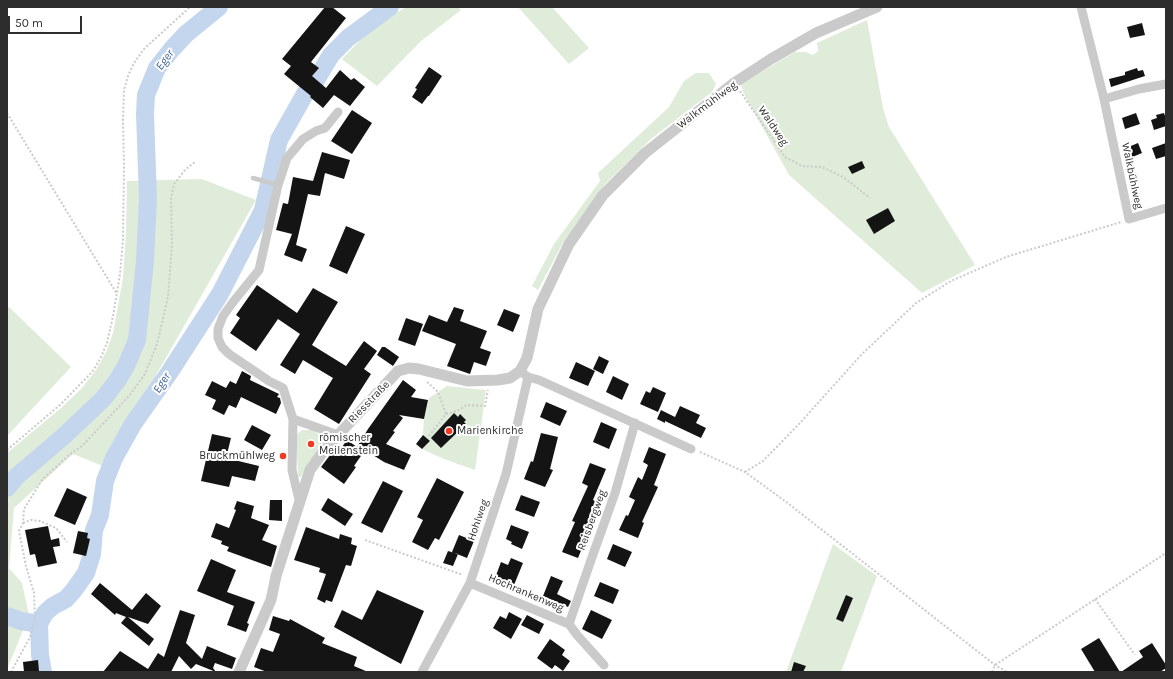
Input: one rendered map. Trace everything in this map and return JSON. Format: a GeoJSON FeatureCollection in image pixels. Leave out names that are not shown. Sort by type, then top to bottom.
{"type":"FeatureCollection","features":[{"type":"Feature","properties":{"kind":"street","name":"Walkmühlweg"},"geometry":{"type":"LineString","coordinates":[[524,374],[538,309],[569,244],[603,195],[644,153],[734,83],[800,41],[835,24],[876,7]]}},
{"type":"Feature","properties":{"kind":"street","name":"Walkbühlweg"},"geometry":{"type":"LineString","coordinates":[[1081,7],[1104,99],[1129,219],[1166,208]]}},
{"type":"Feature","properties":{"kind":"street"},"geometry":{"type":"LineString","coordinates":[[1104,99],[1139,89],[1166,84]]}},
{"type":"Feature","properties":{"kind":"street"},"geometry":{"type":"LineString","coordinates":[[300,504],[292,470],[293,419],[283,388],[269,381],[229,354],[222,347],[218,338],[218,329],[223,316],[259,270],[278,185],[287,158],[303,139],[316,131],[325,128],[338,112]]}},
{"type":"Feature","properties":{"kind":"street","name":"Riesstraße"},"geometry":{"type":"LineString","coordinates":[[239,672],[271,600],[276,576],[310,470],[326,448],[398,371],[409,368],[420,369],[467,381],[510,378],[524,374]]}},
{"type":"Feature","properties":{"kind":"street"},"geometry":{"type":"LineString","coordinates":[[524,374],[691,448]]}},
{"type":"Feature","properties":{"kind":"street","name":"Hohlweg"},"geometry":{"type":"LineString","coordinates":[[422,672],[470,583],[506,474],[524,374]]}},
{"type":"Feature","properties":{"kind":"street"},"geometry":{"type":"LineString","coordinates":[[293,419],[338,435]]}},
{"type":"Feature","properties":{"kind":"street","name":"Reisbergweg"},"geometry":{"type":"LineString","coordinates":[[569,624],[590,560],[615,493],[635,423]]}},
{"type":"Feature","properties":{"kind":"street","name":"Hochrankenweg"},"geometry":{"type":"LineString","coordinates":[[470,583],[569,624],[604,665]]}},
{"type":"Feature","properties":{"kind":"lane"},"geometry":{"type":"LineString","coordinates":[[253,178],[278,185]]}},
{"type":"Feature","properties":{"kind":"path"},"geometry":{"type":"LineString","coordinates":[[7,450],[61,404],[93,371],[107,343],[118,295],[123,240],[124,90],[134,63],[144,49],[190,7]]}},
{"type":"Feature","properties":{"kind":"path","name":"Waldweg"},"geometry":{"type":"LineString","coordinates":[[734,83],[785,157],[802,166],[822,167],[843,177],[870,198]]}},
{"type":"Feature","properties":{"kind":"path"},"geometry":{"type":"LineString","coordinates":[[7,113],[118,295]]}},
{"type":"Feature","properties":{"kind":"path"},"geometry":{"type":"LineString","coordinates":[[10,672],[30,637],[35,619],[34,593],[26,566],[20,531],[23,523],[24,509],[42,480],[69,455],[82,446],[129,396],[145,374],[157,344],[168,297],[172,244],[171,198],[174,184],[185,170],[196,161]]}},
{"type":"Feature","properties":{"kind":"path"},"geometry":{"type":"LineString","coordinates":[[745,472],[763,461],[799,424],[862,354],[916,303],[951,281],[1006,257],[1129,219]]}},
{"type":"Feature","properties":{"kind":"path"},"geometry":{"type":"LineString","coordinates":[[420,369],[418,375],[436,389],[446,414]]}},
{"type":"Feature","properties":{"kind":"path"},"geometry":{"type":"LineString","coordinates":[[429,436],[446,414],[457,411],[467,404],[485,406],[490,380]]}},
{"type":"Feature","properties":{"kind":"path"},"geometry":{"type":"LineString","coordinates":[[691,448],[745,472],[785,501],[995,665],[1007,672]]}},
{"type":"Feature","properties":{"kind":"path"},"geometry":{"type":"LineString","coordinates":[[23,523],[31,520],[40,521],[56,528],[67,542]]}},
{"type":"Feature","properties":{"kind":"path"},"geometry":{"type":"LineString","coordinates":[[365,540],[468,576],[470,583]]}},
{"type":"Feature","properties":{"kind":"path"},"geometry":{"type":"LineString","coordinates":[[992,672],[995,665],[1166,553]]}},
{"type":"Feature","properties":{"kind":"path"},"geometry":{"type":"LineString","coordinates":[[1095,599],[1135,655]]}},
{"type":"Feature","properties":{"kind":"green space"},"geometry":{"type":"Polygon","coordinates":[[[406,7],[458,7],[461,10],[421,41],[377,86],[342,59],[372,28],[406,7]]]}},
{"type":"Feature","properties":{"kind":"green space"},"geometry":{"type":"Polygon","coordinates":[[[518,7],[552,7],[589,48],[569,64],[518,7]]]}},
{"type":"Feature","properties":{"kind":"green space"},"geometry":{"type":"Polygon","coordinates":[[[867,20],[883,108],[889,127],[975,265],[922,293],[789,175],[744,94],[741,84],[795,52],[806,52],[813,55],[818,51],[817,43],[867,20]]]}},
{"type":"Feature","properties":{"kind":"green space"},"geometry":{"type":"Polygon","coordinates":[[[696,73],[709,73],[716,84],[712,92],[651,139],[605,184],[564,241],[538,290],[532,286],[554,244],[600,181],[598,173],[669,107],[684,81],[696,73]]]}},
{"type":"Feature","properties":{"kind":"green space"},"geometry":{"type":"Polygon","coordinates":[[[202,179],[256,200],[103,466],[73,454],[14,508],[9,568],[22,583],[29,615],[7,670],[7,453],[61,408],[82,388],[96,370],[106,352],[113,333],[123,278],[127,181],[202,179]]]}},
{"type":"Feature","properties":{"kind":"green space"},"geometry":{"type":"Polygon","coordinates":[[[9,307],[71,367],[7,436],[7,309],[9,307]]]}},
{"type":"Feature","properties":{"kind":"green space"},"geometry":{"type":"Polygon","coordinates":[[[447,386],[486,390],[475,470],[422,449],[430,442],[423,435],[424,419],[429,398],[447,386]]]}},
{"type":"Feature","properties":{"kind":"green space"},"geometry":{"type":"Polygon","coordinates":[[[302,430],[312,430],[324,439],[319,450],[309,462],[301,477],[298,477],[296,435],[302,430]]]}},
{"type":"Feature","properties":{"kind":"green space"},"geometry":{"type":"Polygon","coordinates":[[[833,544],[877,576],[841,672],[786,672],[833,544]]]}},
{"type":"Feature","properties":{"kind":"building"},"geometry":{"type":"Polygon","coordinates":[[[325,7],[332,7],[346,18],[311,62],[319,68],[312,76],[326,88],[340,70],[351,80],[354,78],[365,87],[350,106],[334,95],[323,108],[284,74],[291,66],[282,59],[325,7]]]}},
{"type":"Feature","properties":{"kind":"building"},"geometry":{"type":"Polygon","coordinates":[[[1142,23],[1145,35],[1130,38],[1127,27],[1142,23]]]}},
{"type":"Feature","properties":{"kind":"building"},"geometry":{"type":"Polygon","coordinates":[[[429,67],[442,76],[422,104],[412,97],[417,89],[415,88],[429,67]]]}},
{"type":"Feature","properties":{"kind":"building"},"geometry":{"type":"Polygon","coordinates":[[[1137,68],[1138,71],[1143,70],[1145,76],[1111,87],[1109,79],[1125,75],[1125,72],[1137,68]]]}},
{"type":"Feature","properties":{"kind":"building"},"geometry":{"type":"Polygon","coordinates":[[[352,110],[372,123],[352,154],[331,141],[352,110]]]}},
{"type":"Feature","properties":{"kind":"building"},"geometry":{"type":"Polygon","coordinates":[[[1136,113],[1140,124],[1125,129],[1122,118],[1136,113]]]}},
{"type":"Feature","properties":{"kind":"building"},"geometry":{"type":"Polygon","coordinates":[[[1164,113],[1166,126],[1154,130],[1151,120],[1157,118],[1156,115],[1164,113]]]}},
{"type":"Feature","properties":{"kind":"building"},"geometry":{"type":"Polygon","coordinates":[[[1138,143],[1142,153],[1130,158],[1126,148],[1138,143]]]}},
{"type":"Feature","properties":{"kind":"building"},"geometry":{"type":"Polygon","coordinates":[[[1166,143],[1166,156],[1156,159],[1152,148],[1166,143]]]}},
{"type":"Feature","properties":{"kind":"building"},"geometry":{"type":"Polygon","coordinates":[[[322,152],[350,160],[344,179],[325,173],[320,196],[308,194],[296,245],[307,249],[302,262],[284,255],[292,234],[276,230],[283,203],[288,204],[293,177],[313,181],[322,152]]]}},
{"type":"Feature","properties":{"kind":"building"},"geometry":{"type":"Polygon","coordinates":[[[862,161],[865,168],[852,174],[848,167],[862,161]]]}},
{"type":"Feature","properties":{"kind":"building"},"geometry":{"type":"Polygon","coordinates":[[[888,208],[895,221],[874,234],[866,220],[888,208]]]}},
{"type":"Feature","properties":{"kind":"building"},"geometry":{"type":"Polygon","coordinates":[[[346,226],[365,234],[347,274],[329,266],[346,226]]]}},
{"type":"Feature","properties":{"kind":"building"},"geometry":{"type":"Polygon","coordinates":[[[257,285],[297,313],[313,288],[338,302],[312,345],[346,366],[364,341],[377,351],[364,369],[371,374],[339,424],[314,409],[333,378],[303,360],[295,374],[280,365],[300,334],[278,319],[256,351],[230,333],[240,318],[236,315],[257,285]]]}},
{"type":"Feature","properties":{"kind":"building"},"geometry":{"type":"Polygon","coordinates":[[[454,307],[464,310],[460,321],[487,331],[480,348],[491,352],[486,366],[474,362],[470,374],[447,366],[456,344],[422,331],[429,315],[447,322],[454,307]]]}},
{"type":"Feature","properties":{"kind":"building"},"geometry":{"type":"Polygon","coordinates":[[[504,309],[520,315],[513,332],[497,325],[504,309]]]}},
{"type":"Feature","properties":{"kind":"building"},"geometry":{"type":"Polygon","coordinates":[[[406,318],[423,324],[415,346],[398,340],[406,318]]]}},
{"type":"Feature","properties":{"kind":"building"},"geometry":{"type":"Polygon","coordinates":[[[382,347],[385,347],[399,357],[393,366],[377,355],[382,347]]]}},
{"type":"Feature","properties":{"kind":"building"},"geometry":{"type":"Polygon","coordinates":[[[599,356],[609,361],[603,374],[593,369],[599,356]]]}},
{"type":"Feature","properties":{"kind":"building"},"geometry":{"type":"Polygon","coordinates":[[[576,362],[595,371],[588,386],[569,378],[576,362]]]}},
{"type":"Feature","properties":{"kind":"building"},"geometry":{"type":"Polygon","coordinates":[[[242,371],[251,376],[250,380],[279,394],[277,397],[280,398],[281,403],[276,414],[241,397],[236,408],[229,405],[224,415],[212,409],[216,400],[205,395],[212,381],[226,388],[230,381],[236,384],[242,371]]]}},
{"type":"Feature","properties":{"kind":"building"},"geometry":{"type":"Polygon","coordinates":[[[613,376],[629,384],[622,400],[606,392],[613,376]]]}},
{"type":"Feature","properties":{"kind":"building"},"geometry":{"type":"Polygon","coordinates":[[[403,380],[416,390],[411,397],[428,400],[424,419],[399,415],[403,418],[393,431],[395,432],[386,444],[411,455],[404,470],[384,462],[365,450],[354,466],[356,467],[344,484],[321,467],[333,451],[337,454],[347,440],[357,447],[403,380]]]}},
{"type":"Feature","properties":{"kind":"building"},"geometry":{"type":"Polygon","coordinates":[[[653,387],[666,393],[658,412],[640,404],[646,391],[650,393],[653,387]]]}},
{"type":"Feature","properties":{"kind":"building"},"geometry":{"type":"Polygon","coordinates":[[[546,402],[567,411],[560,426],[540,417],[546,402]]]}},
{"type":"Feature","properties":{"kind":"building"},"geometry":{"type":"Polygon","coordinates":[[[680,406],[700,415],[696,423],[706,428],[701,438],[665,421],[665,423],[657,419],[661,410],[675,417],[680,406]]]}},
{"type":"Feature","properties":{"kind":"building","name":"Marienkirche"},"geometry":{"type":"Polygon","coordinates":[[[454,413],[458,417],[460,414],[466,420],[464,422],[466,424],[441,448],[431,438],[454,413]]]}},
{"type":"Feature","properties":{"kind":"building"},"geometry":{"type":"Polygon","coordinates":[[[601,422],[617,429],[609,449],[593,442],[601,422]]]}},
{"type":"Feature","properties":{"kind":"building"},"geometry":{"type":"Polygon","coordinates":[[[252,425],[271,435],[262,450],[244,440],[252,425]]]}},
{"type":"Feature","properties":{"kind":"building"},"geometry":{"type":"Polygon","coordinates":[[[541,433],[558,437],[550,469],[553,470],[545,487],[524,479],[531,461],[533,462],[541,433]]]}},
{"type":"Feature","properties":{"kind":"building"},"geometry":{"type":"Polygon","coordinates":[[[212,434],[231,438],[226,458],[259,466],[255,481],[232,476],[229,487],[201,481],[212,434]]]}},
{"type":"Feature","properties":{"kind":"building"},"geometry":{"type":"Polygon","coordinates":[[[423,435],[430,441],[422,449],[416,444],[423,435]]]}},
{"type":"Feature","properties":{"kind":"building"},"geometry":{"type":"Polygon","coordinates":[[[649,447],[666,454],[654,485],[658,487],[642,522],[644,523],[638,538],[619,530],[626,515],[628,516],[635,500],[629,497],[638,477],[642,480],[648,465],[643,462],[649,447]]]}},
{"type":"Feature","properties":{"kind":"building"},"geometry":{"type":"Polygon","coordinates":[[[590,463],[606,469],[593,500],[597,502],[581,539],[585,541],[578,558],[562,552],[575,522],[572,521],[588,486],[582,483],[590,463]]]}},
{"type":"Feature","properties":{"kind":"building"},"geometry":{"type":"Polygon","coordinates":[[[437,478],[464,492],[439,540],[435,538],[428,550],[412,542],[423,520],[417,517],[437,478]]]}},
{"type":"Feature","properties":{"kind":"building"},"geometry":{"type":"Polygon","coordinates":[[[383,481],[403,491],[382,533],[361,523],[383,481]]]}},
{"type":"Feature","properties":{"kind":"building"},"geometry":{"type":"Polygon","coordinates":[[[67,488],[87,497],[75,525],[54,516],[67,488]]]}},
{"type":"Feature","properties":{"kind":"building"},"geometry":{"type":"Polygon","coordinates":[[[521,495],[540,502],[534,517],[515,510],[521,495]]]}},
{"type":"Feature","properties":{"kind":"building"},"geometry":{"type":"Polygon","coordinates":[[[328,498],[353,514],[345,526],[321,510],[328,498]]]}},
{"type":"Feature","properties":{"kind":"building"},"geometry":{"type":"Polygon","coordinates":[[[270,500],[282,500],[282,521],[269,520],[270,500]]]}},
{"type":"Feature","properties":{"kind":"building"},"geometry":{"type":"Polygon","coordinates":[[[237,501],[254,506],[251,518],[269,525],[262,540],[277,546],[271,567],[227,551],[229,547],[221,544],[222,541],[211,537],[216,523],[229,528],[236,510],[234,509],[237,501]]]}},
{"type":"Feature","properties":{"kind":"building"},"geometry":{"type":"Polygon","coordinates":[[[511,525],[529,532],[522,549],[511,544],[512,542],[506,539],[511,525]]]}},
{"type":"Feature","properties":{"kind":"building"},"geometry":{"type":"Polygon","coordinates":[[[48,526],[51,540],[59,538],[60,546],[53,547],[57,563],[38,567],[35,554],[30,555],[25,530],[48,526]]]}},
{"type":"Feature","properties":{"kind":"building"},"geometry":{"type":"Polygon","coordinates":[[[306,527],[339,539],[340,534],[352,538],[351,544],[357,546],[351,566],[346,565],[332,602],[326,600],[325,603],[317,599],[326,574],[319,572],[320,568],[294,560],[306,527]]]}},
{"type":"Feature","properties":{"kind":"building"},"geometry":{"type":"Polygon","coordinates":[[[78,531],[88,533],[87,538],[90,539],[86,556],[73,553],[78,531]]]}},
{"type":"Feature","properties":{"kind":"building"},"geometry":{"type":"Polygon","coordinates":[[[459,535],[474,541],[467,558],[452,552],[459,535]]]}},
{"type":"Feature","properties":{"kind":"building"},"geometry":{"type":"Polygon","coordinates":[[[613,544],[632,552],[625,567],[607,559],[613,544]]]}},
{"type":"Feature","properties":{"kind":"building"},"geometry":{"type":"Polygon","coordinates":[[[448,551],[458,554],[453,566],[443,563],[448,551]]]}},
{"type":"Feature","properties":{"kind":"building"},"geometry":{"type":"Polygon","coordinates":[[[511,558],[523,563],[514,585],[495,578],[501,562],[508,565],[511,558]]]}},
{"type":"Feature","properties":{"kind":"building"},"geometry":{"type":"Polygon","coordinates":[[[211,559],[236,570],[227,592],[255,602],[247,623],[249,624],[246,632],[227,625],[234,606],[197,591],[211,559]]]}},
{"type":"Feature","properties":{"kind":"building"},"geometry":{"type":"Polygon","coordinates":[[[551,576],[563,581],[557,594],[571,601],[568,607],[543,596],[551,576]]]}},
{"type":"Feature","properties":{"kind":"building"},"geometry":{"type":"Polygon","coordinates":[[[600,582],[619,590],[613,604],[594,596],[600,582]]]}},
{"type":"Feature","properties":{"kind":"building"},"geometry":{"type":"Polygon","coordinates":[[[100,583],[132,610],[146,593],[161,606],[148,624],[128,617],[154,639],[149,646],[121,623],[126,617],[116,613],[115,615],[91,594],[100,583]]]}},
{"type":"Feature","properties":{"kind":"building"},"geometry":{"type":"Polygon","coordinates":[[[377,590],[424,611],[401,664],[334,627],[342,610],[362,620],[377,590]]]}},
{"type":"Feature","properties":{"kind":"building"},"geometry":{"type":"Polygon","coordinates":[[[846,595],[853,598],[843,622],[836,619],[846,595]]]}},
{"type":"Feature","properties":{"kind":"building"},"geometry":{"type":"Polygon","coordinates":[[[180,610],[195,615],[186,643],[202,659],[207,646],[236,658],[232,669],[215,663],[213,668],[216,672],[196,664],[191,669],[179,656],[171,672],[103,672],[120,651],[148,669],[158,653],[164,657],[180,610]]]}},
{"type":"Feature","properties":{"kind":"building"},"geometry":{"type":"Polygon","coordinates":[[[591,610],[612,620],[602,639],[582,629],[591,610]]]}},
{"type":"Feature","properties":{"kind":"building"},"geometry":{"type":"Polygon","coordinates":[[[509,612],[522,619],[511,639],[493,628],[500,616],[506,619],[509,612]]]}},
{"type":"Feature","properties":{"kind":"building"},"geometry":{"type":"Polygon","coordinates":[[[527,615],[544,624],[539,634],[521,625],[527,615]]]}},
{"type":"Feature","properties":{"kind":"building"},"geometry":{"type":"Polygon","coordinates":[[[273,616],[289,621],[290,619],[325,638],[322,643],[357,657],[354,666],[368,672],[267,672],[254,667],[261,648],[273,652],[280,634],[269,630],[273,616]]]}},
{"type":"Feature","properties":{"kind":"building"},"geometry":{"type":"Polygon","coordinates":[[[1099,638],[1120,672],[1095,672],[1081,649],[1099,638]]]}},
{"type":"Feature","properties":{"kind":"building"},"geometry":{"type":"Polygon","coordinates":[[[550,639],[565,650],[562,655],[570,661],[563,671],[555,665],[552,669],[537,658],[550,639]]]}},
{"type":"Feature","properties":{"kind":"building"},"geometry":{"type":"Polygon","coordinates":[[[1152,643],[1166,665],[1166,668],[1160,672],[1121,672],[1143,657],[1139,651],[1152,643]]]}},
{"type":"Feature","properties":{"kind":"building"},"geometry":{"type":"Polygon","coordinates":[[[38,660],[39,671],[24,672],[23,662],[38,660]]]}},
{"type":"Feature","properties":{"kind":"building"},"geometry":{"type":"Polygon","coordinates":[[[794,662],[806,666],[803,672],[791,672],[794,662]]]}},
{"type":"Feature","properties":{"kind":"waterway","name":"Eger"},"geometry":{"type":"LineString","coordinates":[[7,488],[16,477],[65,435],[103,399],[126,366],[137,340],[145,261],[148,198],[145,114],[146,95],[157,68],[172,49],[186,34],[219,7]]}},
{"type":"Feature","properties":{"kind":"waterway","name":"Eger"},"geometry":{"type":"LineString","coordinates":[[316,80],[331,55],[348,38],[390,7]]}},
{"type":"Feature","properties":{"kind":"waterway","name":"Eger"},"geometry":{"type":"LineString","coordinates":[[43,672],[40,655],[39,624],[45,613],[53,606],[66,599],[86,573],[92,554],[94,530],[100,515],[105,481],[114,458],[133,424],[169,373],[220,294],[263,210],[279,140],[306,92]]}},
{"type":"Feature","properties":{"kind":"waterway"},"geometry":{"type":"LineString","coordinates":[[7,616],[21,621],[39,624]]}},
{"type":"Feature","properties":{"kind":"place","name":"Marienkirche"},"geometry":{"type":"Point","coordinates":[449,431]}},
{"type":"Feature","properties":{"kind":"place","name":"römischer Meilenstein"},"geometry":{"type":"Point","coordinates":[311,444]}},
{"type":"Feature","properties":{"kind":"place","name":"Bruckmühlweg"},"geometry":{"type":"Point","coordinates":[283,456]}}]}
